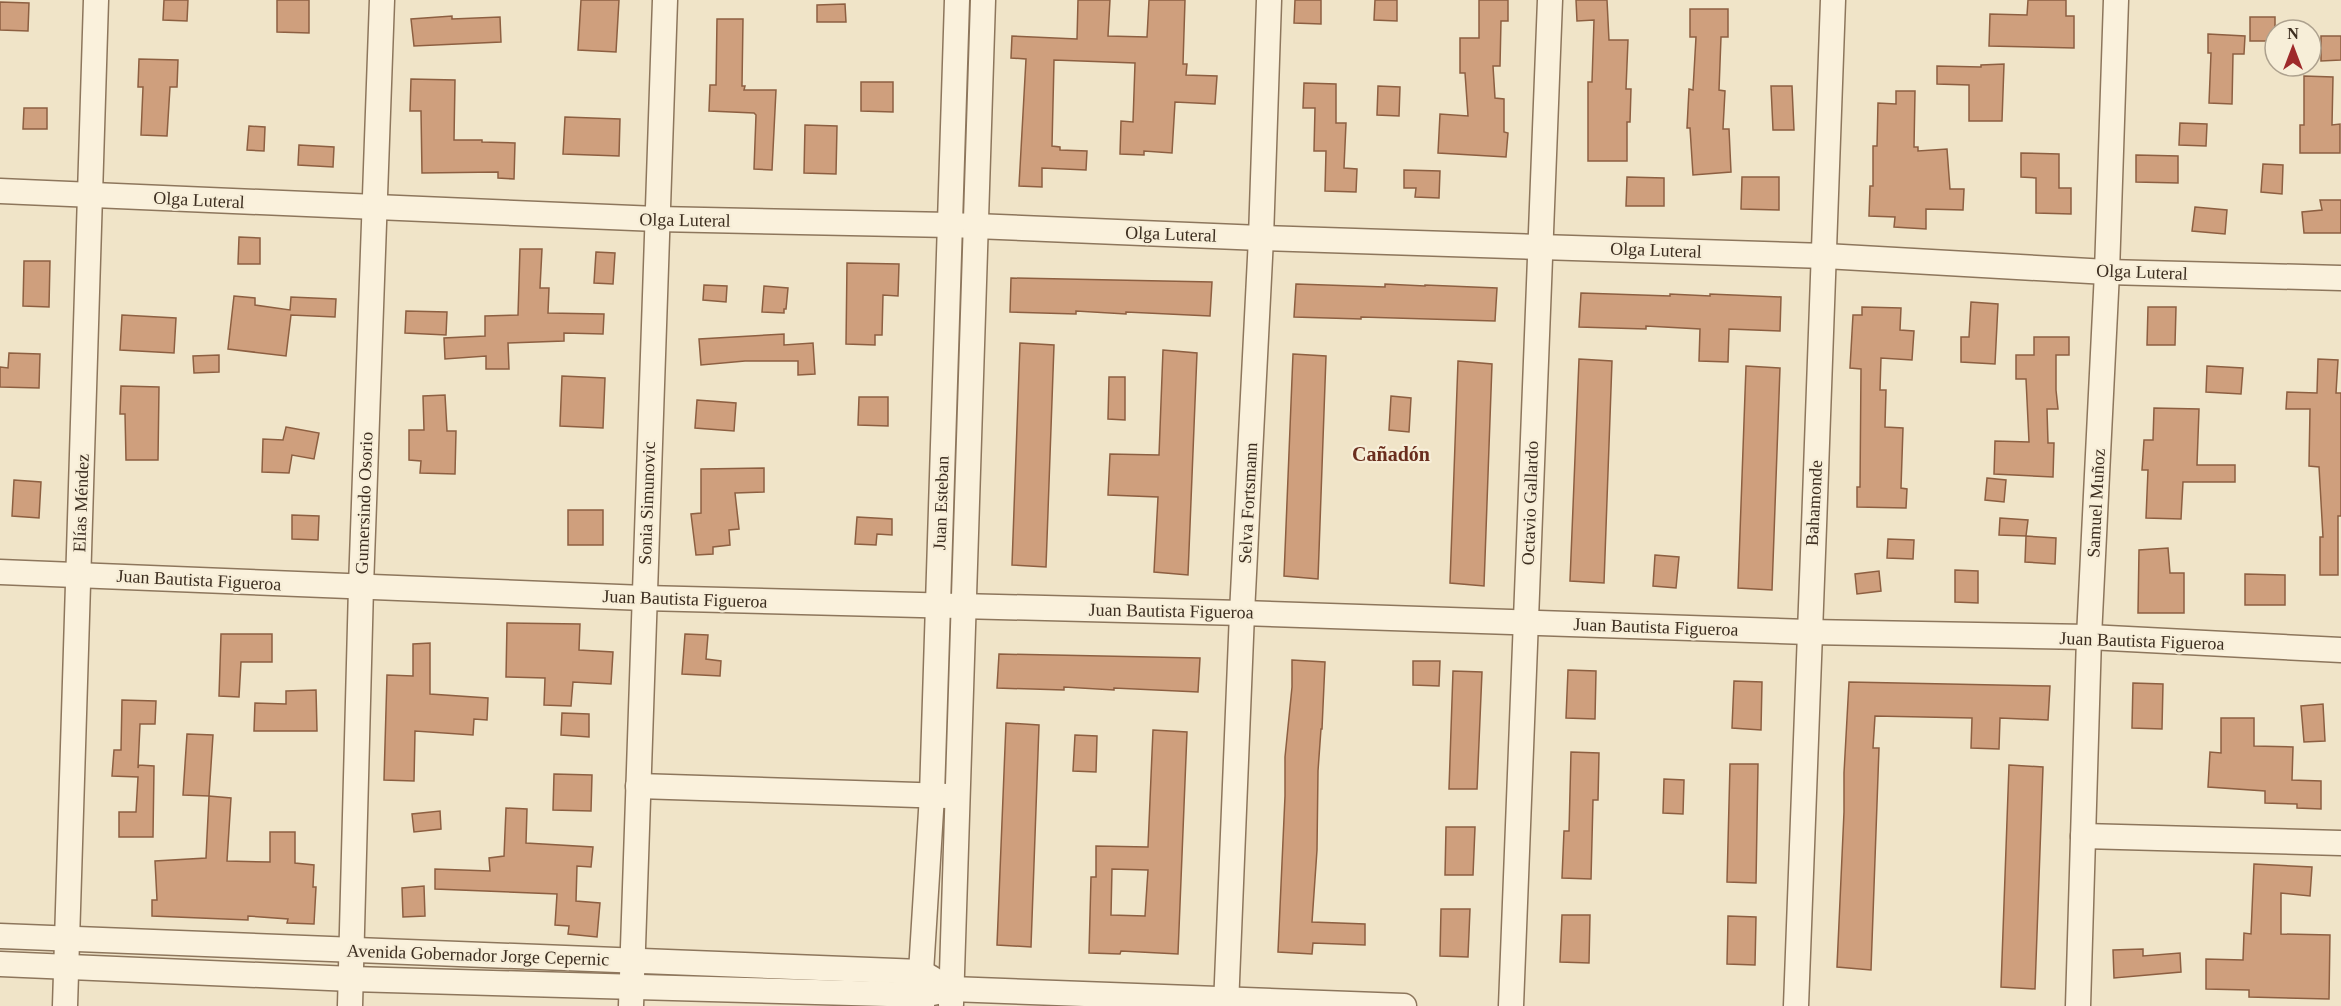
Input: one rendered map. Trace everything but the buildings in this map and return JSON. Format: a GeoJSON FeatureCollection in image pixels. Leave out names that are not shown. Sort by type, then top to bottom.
{"type":"FeatureCollection","features":[{"type":"Feature","properties":{"kind":"street","name":"Elías Méndez"},"geometry":{"type":"LineString","coordinates":[[65,1006],[96,0]]}},
{"type":"Feature","properties":{"kind":"street","name":"Gumersindo Osorio"},"geometry":{"type":"LineString","coordinates":[[350,1006],[361,587],[382,0]]}},
{"type":"Feature","properties":{"kind":"street","name":"Sonia Simunovic"},"geometry":{"type":"LineString","coordinates":[[631,996],[665,0]]}},
{"type":"Feature","properties":{"kind":"street","name":"Juan Esteban"},"geometry":{"type":"LineString","coordinates":[[922,991],[932,795],[957,0]]}},
{"type":"Feature","properties":{"kind":"street","name":"Juan Esteban"},"geometry":{"type":"LineString","coordinates":[[951,997],[983,0]]}},
{"type":"Feature","properties":{"kind":"street","name":"Selva Fortsmann"},"geometry":{"type":"LineString","coordinates":[[1227,1003],[1242,612],[1261,238],[1269,0]]}},
{"type":"Feature","properties":{"kind":"street","name":"Octavio Gallardo"},"geometry":{"type":"LineString","coordinates":[[1511,1006],[1550,0]]}},
{"type":"Feature","properties":{"kind":"street","name":"Bahamonde"},"geometry":{"type":"LineString","coordinates":[[1796,1006],[1833,0]]}},
{"type":"Feature","properties":{"kind":"street","name":"Samuel Muñoz"},"geometry":{"type":"LineString","coordinates":[[2078,1006],[2089,637],[2107,272],[2116,0]]}},
{"type":"Feature","properties":{"kind":"street","name":"Olga Luteral"},"geometry":{"type":"LineString","coordinates":[[0,191],[657,219],[950,225],[1261,238],[1825,256],[2107,272],[2341,278]]}},
{"type":"Feature","properties":{"kind":"street","name":"Juan Bautista Figueroa"},"geometry":{"type":"LineString","coordinates":[[0,572],[644,598],[1242,612],[1808,632],[2089,637],[2341,650]]}},
{"type":"Feature","properties":{"kind":"street"},"geometry":{"type":"LineString","coordinates":[[638,786],[957,796]]}},
{"type":"Feature","properties":{"kind":"street"},"geometry":{"type":"LineString","coordinates":[[2083,836],[2341,843]]}},
{"type":"Feature","properties":{"kind":"street","name":"Avenida Gobernador Jorge Cepernic"},"geometry":{"type":"LineString","coordinates":[[0,936],[632,960],[922,991],[951,997],[1404,1006]]}},
{"type":"Feature","properties":{"kind":"street","name":"Avenida Gobernador Jorge Cepernic"},"geometry":{"type":"LineString","coordinates":[[0,964],[352,979],[631,996],[922,991]]}},
{"type":"Feature","properties":{"kind":"district","name":"Cañadón"},"geometry":{"type":"Point","coordinates":[1391,454]}}]}
